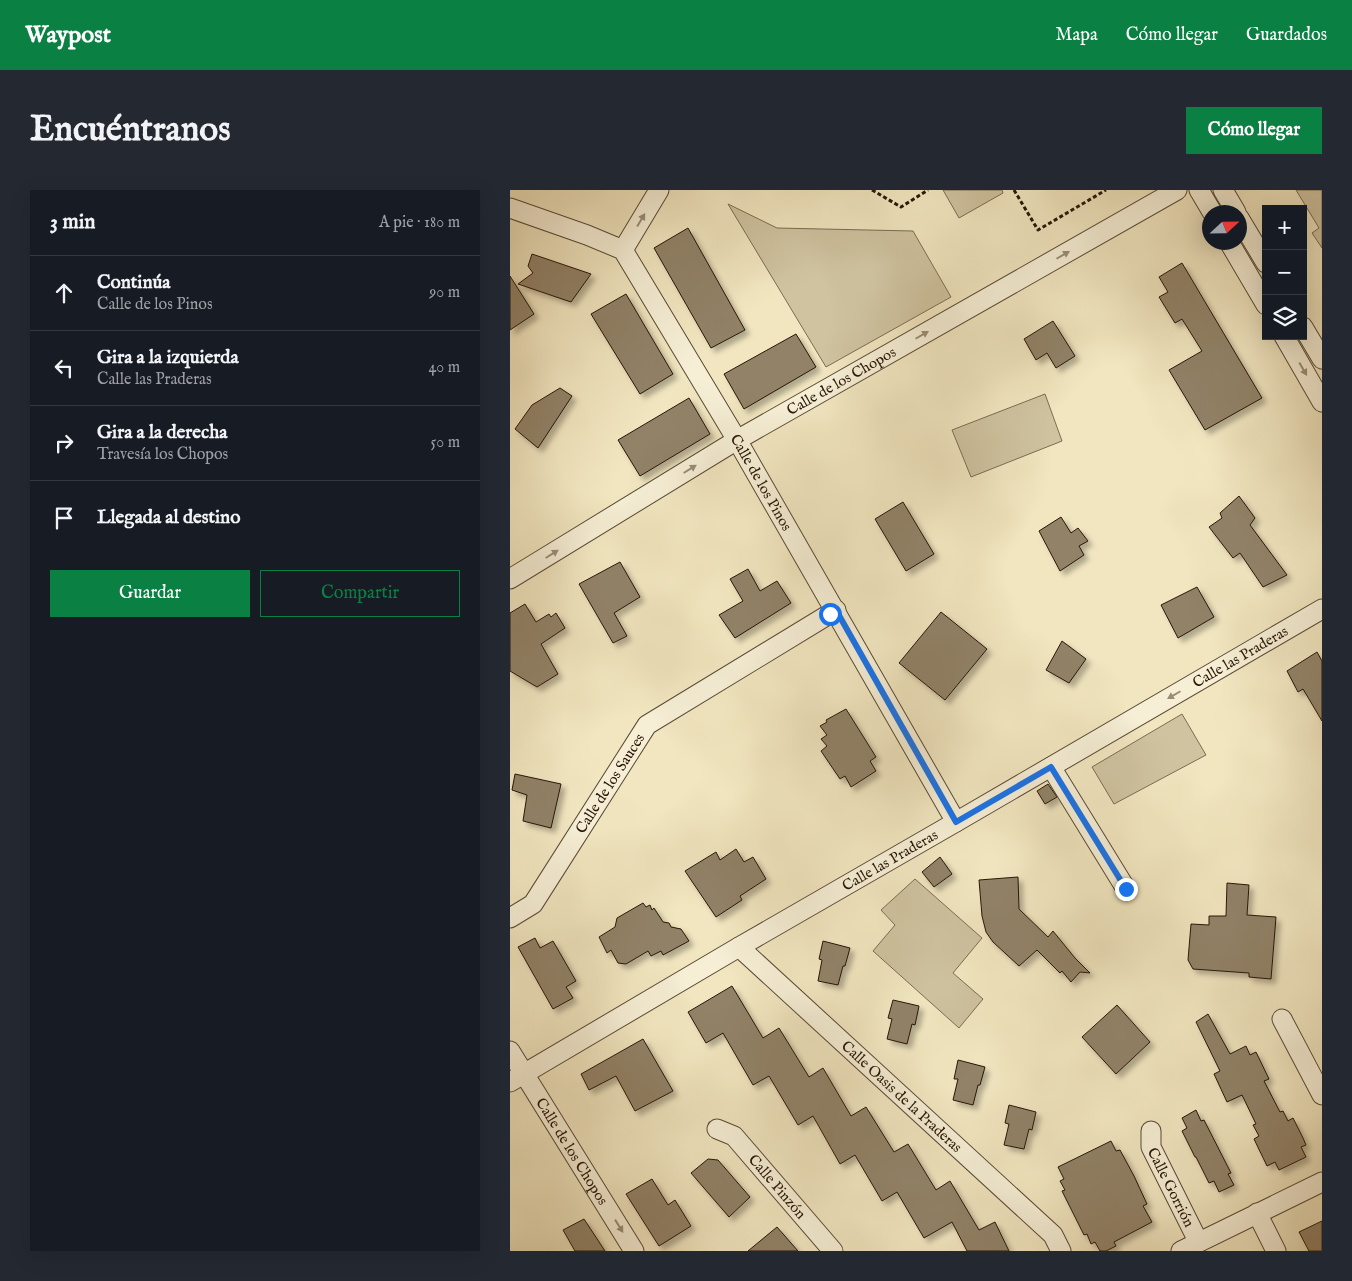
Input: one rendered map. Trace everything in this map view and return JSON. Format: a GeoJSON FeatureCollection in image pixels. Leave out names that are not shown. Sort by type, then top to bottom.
{"type":"FeatureCollection","features":[{"type":"Feature","properties":{"kind":"street"},"geometry":{"type":"LineString","coordinates":[[511,211],[587,235],[623,250],[659,190]]}},
{"type":"Feature","properties":{"kind":"street","name":"Calle de los Chopos"},"geometry":{"type":"LineString","coordinates":[[510,579],[737,440],[1177,190]]}},
{"type":"Feature","properties":{"kind":"street"},"geometry":{"type":"LineString","coordinates":[[1199,190],[1208,205]]}},
{"type":"Feature","properties":{"kind":"street"},"geometry":{"type":"LineString","coordinates":[[1223,190],[1232,205]]}},
{"type":"Feature","properties":{"kind":"street"},"geometry":{"type":"LineString","coordinates":[[1247,230],[1262,256]]}},
{"type":"Feature","properties":{"kind":"street","name":"Calle de los Pinos"},"geometry":{"type":"LineString","coordinates":[[623,250],[836,610],[956,822]]}},
{"type":"Feature","properties":{"kind":"street"},"geometry":{"type":"LineString","coordinates":[[1235,250],[1262,298]]}},
{"type":"Feature","properties":{"kind":"street"},"geometry":{"type":"LineString","coordinates":[[1307,334],[1322,359]]}},
{"type":"Feature","properties":{"kind":"street"},"geometry":{"type":"LineString","coordinates":[[1286,340],[1322,402]]}},
{"type":"Feature","properties":{"kind":"street","name":"Calle las Praderas"},"geometry":{"type":"LineString","coordinates":[[517,1078],[738,947],[1322,609]]}},
{"type":"Feature","properties":{"kind":"street","name":"Calle de los Sauces"},"geometry":{"type":"LineString","coordinates":[[510,918],[533,904],[647,725],[836,610]]}},
{"type":"Feature","properties":{"kind":"street"},"geometry":{"type":"LineString","coordinates":[[1051,767],[1126,889]]}},
{"type":"Feature","properties":{"kind":"street","name":"Calle Oasis de la Praderas"},"geometry":{"type":"LineString","coordinates":[[738,947],[1053,1235],[1061,1251]]}},
{"type":"Feature","properties":{"kind":"street"},"geometry":{"type":"LineString","coordinates":[[1282,1019],[1322,1095]]}},
{"type":"Feature","properties":{"kind":"street","name":"Calle de los Chopos"},"geometry":{"type":"LineString","coordinates":[[510,1051],[517,1078],[634,1251]]}},
{"type":"Feature","properties":{"kind":"street","name":"Calle Pinzón"},"geometry":{"type":"LineString","coordinates":[[717,1129],[734,1136],[833,1251]]}},
{"type":"Feature","properties":{"kind":"street","name":"Calle Gorrión"},"geometry":{"type":"LineString","coordinates":[[1151,1131],[1151,1147],[1198,1241]]}},
{"type":"Feature","properties":{"kind":"street"},"geometry":{"type":"LineString","coordinates":[[1181,1251],[1198,1241],[1322,1182]]}},
{"type":"Feature","properties":{"kind":"street"},"geometry":{"type":"LineString","coordinates":[[1257,1213],[1276,1251]]}},
{"type":"Feature","properties":{"kind":"path"},"geometry":{"type":"LineString","coordinates":[[872,190],[901,207],[928,190]]}},
{"type":"Feature","properties":{"kind":"path"},"geometry":{"type":"LineString","coordinates":[[1014,190],[1038,230],[1106,190]]}},
{"type":"Feature","properties":{"kind":"shaded area"},"geometry":{"type":"Polygon","coordinates":[[[943,190],[1002,190],[1003,193],[959,218],[943,190]]]}},
{"type":"Feature","properties":{"kind":"shaded area"},"geometry":{"type":"Polygon","coordinates":[[[1296,190],[1322,190],[1322,248],[1312,233],[1319,228],[1307,205],[1305,205],[1296,190]]]}},
{"type":"Feature","properties":{"kind":"shaded area"},"geometry":{"type":"Polygon","coordinates":[[[728,204],[777,228],[913,231],[951,297],[826,367],[728,204]]]}},
{"type":"Feature","properties":{"kind":"shaded area"},"geometry":{"type":"Polygon","coordinates":[[[1045,394],[1062,441],[971,477],[952,430],[1045,394]]]}},
{"type":"Feature","properties":{"kind":"shaded area"},"geometry":{"type":"Polygon","coordinates":[[[1182,714],[1206,755],[1114,804],[1092,767],[1182,714]]]}},
{"type":"Feature","properties":{"kind":"shaded area"},"geometry":{"type":"Polygon","coordinates":[[[915,879],[982,938],[953,973],[983,999],[959,1028],[873,951],[895,925],[881,910],[915,879]]]}},
{"type":"Feature","properties":{"kind":"building"},"geometry":{"type":"Polygon","coordinates":[[[688,228],[745,330],[711,348],[654,248],[688,228]]]}},
{"type":"Feature","properties":{"kind":"building"},"geometry":{"type":"Polygon","coordinates":[[[532,254],[591,274],[571,302],[518,284],[533,273],[528,266],[532,254]]]}},
{"type":"Feature","properties":{"kind":"building"},"geometry":{"type":"Polygon","coordinates":[[[1182,263],[1262,398],[1205,430],[1169,370],[1202,351],[1182,319],[1175,323],[1159,297],[1168,292],[1159,277],[1182,263]]]}},
{"type":"Feature","properties":{"kind":"building"},"geometry":{"type":"Polygon","coordinates":[[[510,276],[534,314],[510,330],[510,276]]]}},
{"type":"Feature","properties":{"kind":"building"},"geometry":{"type":"Polygon","coordinates":[[[626,294],[673,374],[640,394],[591,314],[626,294]]]}},
{"type":"Feature","properties":{"kind":"building"},"geometry":{"type":"Polygon","coordinates":[[[1053,321],[1075,356],[1056,368],[1047,353],[1036,360],[1024,339],[1053,321]]]}},
{"type":"Feature","properties":{"kind":"building"},"geometry":{"type":"Polygon","coordinates":[[[796,334],[816,367],[744,409],[724,374],[796,334]]]}},
{"type":"Feature","properties":{"kind":"building"},"geometry":{"type":"Polygon","coordinates":[[[560,388],[572,396],[538,448],[515,429],[532,405],[560,388]]]}},
{"type":"Feature","properties":{"kind":"building"},"geometry":{"type":"Polygon","coordinates":[[[689,398],[710,434],[640,476],[618,440],[689,398]]]}},
{"type":"Feature","properties":{"kind":"building"},"geometry":{"type":"Polygon","coordinates":[[[1239,496],[1255,518],[1250,525],[1287,575],[1263,587],[1240,553],[1233,558],[1209,527],[1222,518],[1220,513],[1239,496]]]}},
{"type":"Feature","properties":{"kind":"building"},"geometry":{"type":"Polygon","coordinates":[[[903,502],[934,554],[906,571],[875,519],[903,502]]]}},
{"type":"Feature","properties":{"kind":"building"},"geometry":{"type":"Polygon","coordinates":[[[1061,517],[1071,533],[1078,528],[1088,541],[1079,546],[1084,555],[1060,571],[1039,531],[1061,517]]]}},
{"type":"Feature","properties":{"kind":"building"},"geometry":{"type":"Polygon","coordinates":[[[620,562],[640,597],[614,613],[627,636],[613,643],[579,584],[620,562]]]}},
{"type":"Feature","properties":{"kind":"building"},"geometry":{"type":"Polygon","coordinates":[[[748,569],[760,591],[777,581],[791,603],[735,638],[719,615],[743,601],[730,579],[748,569]]]}},
{"type":"Feature","properties":{"kind":"building"},"geometry":{"type":"Polygon","coordinates":[[[1197,587],[1214,617],[1178,638],[1161,605],[1197,587]]]}},
{"type":"Feature","properties":{"kind":"building"},"geometry":{"type":"Polygon","coordinates":[[[525,604],[536,622],[549,614],[551,617],[556,613],[565,628],[541,644],[558,674],[537,687],[510,671],[510,613],[525,604]]]}},
{"type":"Feature","properties":{"kind":"building"},"geometry":{"type":"Polygon","coordinates":[[[941,612],[987,649],[945,700],[899,663],[941,612]]]}},
{"type":"Feature","properties":{"kind":"building"},"geometry":{"type":"Polygon","coordinates":[[[1062,641],[1086,659],[1069,683],[1046,670],[1062,641]]]}},
{"type":"Feature","properties":{"kind":"building"},"geometry":{"type":"Polygon","coordinates":[[[1317,652],[1322,661],[1322,721],[1303,689],[1298,692],[1287,671],[1317,652]]]}},
{"type":"Feature","properties":{"kind":"building"},"geometry":{"type":"Polygon","coordinates":[[[846,709],[876,757],[870,761],[876,771],[851,787],[845,776],[840,779],[821,751],[827,746],[821,739],[827,735],[820,726],[827,722],[826,720],[846,709]]]}},
{"type":"Feature","properties":{"kind":"building"},"geometry":{"type":"Polygon","coordinates":[[[515,774],[561,784],[551,828],[523,821],[527,795],[512,790],[515,774]]]}},
{"type":"Feature","properties":{"kind":"building"},"geometry":{"type":"Polygon","coordinates":[[[1048,784],[1057,797],[1045,804],[1037,791],[1048,784]]]}},
{"type":"Feature","properties":{"kind":"building"},"geometry":{"type":"Polygon","coordinates":[[[736,849],[744,862],[753,857],[766,879],[740,896],[742,900],[716,917],[685,871],[716,852],[720,860],[736,849]]]}},
{"type":"Feature","properties":{"kind":"building"},"geometry":{"type":"Polygon","coordinates":[[[940,857],[952,874],[934,887],[922,872],[940,857]]]}},
{"type":"Feature","properties":{"kind":"building"},"geometry":{"type":"Polygon","coordinates":[[[1018,877],[1019,909],[1048,937],[1053,931],[1090,973],[1080,972],[1071,982],[1062,971],[1060,973],[1037,950],[1019,966],[993,942],[986,932],[982,916],[979,880],[1018,877]]]}},
{"type":"Feature","properties":{"kind":"building"},"geometry":{"type":"Polygon","coordinates":[[[1227,883],[1249,885],[1247,915],[1276,917],[1271,979],[1249,977],[1249,973],[1193,969],[1188,960],[1191,924],[1209,925],[1209,916],[1226,916],[1227,883]]]}},
{"type":"Feature","properties":{"kind":"building"},"geometry":{"type":"Polygon","coordinates":[[[643,903],[646,907],[650,905],[652,910],[654,908],[663,922],[669,923],[671,927],[681,929],[689,941],[663,955],[661,951],[651,956],[648,951],[626,964],[618,963],[611,950],[607,953],[599,937],[615,927],[617,918],[643,903]]]}},
{"type":"Feature","properties":{"kind":"building"},"geometry":{"type":"Polygon","coordinates":[[[535,938],[540,948],[553,941],[576,981],[566,987],[573,998],[553,1009],[518,947],[535,938]]]}},
{"type":"Feature","properties":{"kind":"building"},"geometry":{"type":"Polygon","coordinates":[[[823,941],[850,948],[838,985],[818,981],[822,960],[819,959],[823,941]]]}},
{"type":"Feature","properties":{"kind":"building"},"geometry":{"type":"Polygon","coordinates":[[[732,986],[763,1038],[779,1028],[809,1077],[823,1068],[851,1116],[866,1107],[894,1152],[908,1144],[936,1190],[950,1181],[979,1230],[995,1222],[1009,1251],[967,1251],[952,1222],[924,1238],[897,1192],[882,1201],[855,1155],[840,1164],[813,1116],[798,1125],[769,1076],[753,1085],[723,1033],[706,1043],[688,1012],[732,986]]]}},
{"type":"Feature","properties":{"kind":"building"},"geometry":{"type":"Polygon","coordinates":[[[893,1000],[919,1006],[915,1025],[912,1024],[907,1044],[887,1039],[892,1019],[888,1018],[893,1000]]]}},
{"type":"Feature","properties":{"kind":"building"},"geometry":{"type":"Polygon","coordinates":[[[1117,1005],[1150,1042],[1116,1074],[1082,1037],[1117,1005]]]}},
{"type":"Feature","properties":{"kind":"building"},"geometry":{"type":"Polygon","coordinates":[[[1208,1014],[1230,1054],[1246,1046],[1250,1055],[1256,1052],[1269,1079],[1264,1081],[1280,1112],[1283,1111],[1288,1121],[1293,1118],[1303,1138],[1306,1145],[1301,1147],[1306,1157],[1279,1170],[1275,1162],[1267,1166],[1254,1139],[1259,1136],[1253,1125],[1256,1124],[1242,1095],[1227,1102],[1214,1074],[1220,1071],[1196,1022],[1208,1014]]]}},
{"type":"Feature","properties":{"kind":"building"},"geometry":{"type":"Polygon","coordinates":[[[643,1039],[673,1091],[635,1111],[616,1076],[589,1090],[581,1074],[643,1039]]]}},
{"type":"Feature","properties":{"kind":"building"},"geometry":{"type":"Polygon","coordinates":[[[958,1060],[985,1067],[973,1105],[953,1100],[958,1079],[954,1079],[958,1060]]]}},
{"type":"Feature","properties":{"kind":"building"},"geometry":{"type":"Polygon","coordinates":[[[1009,1105],[1036,1112],[1032,1130],[1029,1129],[1024,1149],[1004,1145],[1009,1124],[1005,1123],[1009,1105]]]}},
{"type":"Feature","properties":{"kind":"building"},"geometry":{"type":"Polygon","coordinates":[[[1196,1110],[1201,1121],[1204,1120],[1231,1173],[1228,1174],[1234,1185],[1219,1192],[1214,1181],[1209,1183],[1182,1131],[1187,1128],[1182,1118],[1196,1110]]]}},
{"type":"Feature","properties":{"kind":"building"},"geometry":{"type":"Polygon","coordinates":[[[1111,1141],[1116,1151],[1120,1150],[1134,1176],[1147,1204],[1143,1206],[1152,1222],[1114,1242],[1116,1246],[1106,1251],[1100,1251],[1095,1242],[1091,1244],[1087,1234],[1084,1235],[1062,1191],[1065,1190],[1060,1181],[1064,1179],[1058,1167],[1111,1141]]]}},
{"type":"Feature","properties":{"kind":"building"},"geometry":{"type":"Polygon","coordinates":[[[708,1159],[718,1160],[750,1197],[729,1217],[691,1173],[708,1159]]]}},
{"type":"Feature","properties":{"kind":"building"},"geometry":{"type":"Polygon","coordinates":[[[652,1179],[668,1205],[675,1200],[691,1226],[659,1246],[626,1194],[652,1179]]]}},
{"type":"Feature","properties":{"kind":"building"},"geometry":{"type":"Polygon","coordinates":[[[584,1219],[605,1251],[575,1251],[563,1230],[584,1219]]]}},
{"type":"Feature","properties":{"kind":"building"},"geometry":{"type":"Polygon","coordinates":[[[1322,1221],[1322,1251],[1309,1251],[1299,1232],[1322,1221]]]}},
{"type":"Feature","properties":{"kind":"building"},"geometry":{"type":"Polygon","coordinates":[[[777,1227],[798,1251],[748,1251],[777,1227]]]}},
{"type":"Feature","properties":{"kind":"route"},"geometry":{"type":"LineString","coordinates":[[830,614],[836,610],[956,822],[1051,767],[1126,889]]}}]}
